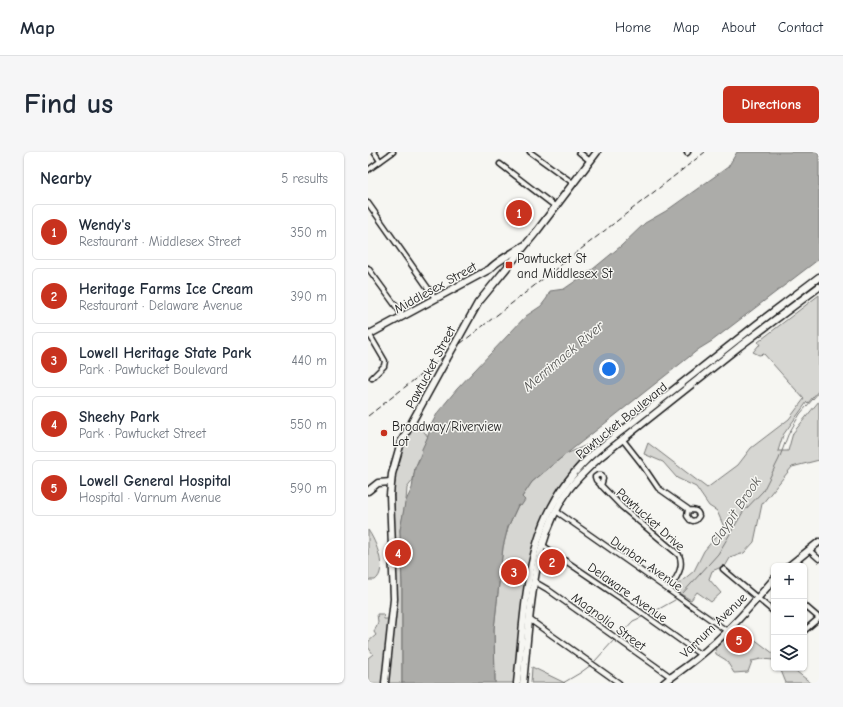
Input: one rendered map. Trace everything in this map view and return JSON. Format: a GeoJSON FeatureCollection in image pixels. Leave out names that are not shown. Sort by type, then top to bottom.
{"type":"FeatureCollection","features":[{"type":"Feature","properties":{"kind":"main road","name":"Middlesex Street"},"geometry":{"type":"LineString","coordinates":[[490,269],[512,263],[597,152]]}},
{"type":"Feature","properties":{"kind":"main road","name":"Middlesex Street"},"geometry":{"type":"LineString","coordinates":[[369,334],[490,269],[510,256],[528,241]]}},
{"type":"Feature","properties":{"kind":"main road","name":"Pawtucket Street"},"geometry":{"type":"LineString","coordinates":[[385,683],[394,599],[391,482],[394,464],[401,442],[473,310],[512,263]]}},
{"type":"Feature","properties":{"kind":"main road","name":"Pawtucket Boulevard"},"geometry":{"type":"LineString","coordinates":[[517,683],[526,599],[536,544],[547,514],[568,480],[596,451],[819,277]]}},
{"type":"Feature","properties":{"kind":"main road","name":"Pawtucket Boulevard"},"geometry":{"type":"LineString","coordinates":[[523,683],[529,619],[542,545],[556,511],[570,488],[599,458],[740,346],[819,287]]}},
{"type":"Feature","properties":{"kind":"main road"},"geometry":{"type":"LineString","coordinates":[[368,491],[378,483],[391,482]]}},
{"type":"Feature","properties":{"kind":"main road"},"geometry":{"type":"LineString","coordinates":[[792,563],[819,542]]}},
{"type":"Feature","properties":{"kind":"main road","name":"Varnum Avenue"},"geometry":{"type":"LineString","coordinates":[[664,683],[701,655],[727,631],[771,583]]}},
{"type":"Feature","properties":{"kind":"street"},"geometry":{"type":"LineString","coordinates":[[374,152],[380,161]]}},
{"type":"Feature","properties":{"kind":"street"},"geometry":{"type":"LineString","coordinates":[[368,170],[393,152]]}},
{"type":"Feature","properties":{"kind":"street"},"geometry":{"type":"LineString","coordinates":[[530,152],[573,183]]}},
{"type":"Feature","properties":{"kind":"street"},"geometry":{"type":"LineString","coordinates":[[579,152],[590,161]]}},
{"type":"Feature","properties":{"kind":"street"},"geometry":{"type":"LineString","coordinates":[[500,164],[556,206]]}},
{"type":"Feature","properties":{"kind":"street"},"geometry":{"type":"LineString","coordinates":[[368,203],[436,298]]}},
{"type":"Feature","properties":{"kind":"street"},"geometry":{"type":"LineString","coordinates":[[368,268],[403,316]]}},
{"type":"Feature","properties":{"kind":"street"},"geometry":{"type":"LineString","coordinates":[[369,334],[383,357],[385,364],[372,378]]}},
{"type":"Feature","properties":{"kind":"street"},"geometry":{"type":"LineString","coordinates":[[623,440],[658,488],[689,510]]}},
{"type":"Feature","properties":{"kind":"street","name":"Pawtucket Drive"},"geometry":{"type":"LineString","coordinates":[[601,486],[622,507],[679,555],[682,567],[669,590]]}},
{"type":"Feature","properties":{"kind":"street","name":"Dunbar Avenue"},"geometry":{"type":"LineString","coordinates":[[556,511],[727,631]]}},
{"type":"Feature","properties":{"kind":"street","name":"Delaware Avenue"},"geometry":{"type":"LineString","coordinates":[[542,545],[701,655]]}},
{"type":"Feature","properties":{"kind":"street"},"geometry":{"type":"LineString","coordinates":[[809,550],[819,559]]}},
{"type":"Feature","properties":{"kind":"street"},"geometry":{"type":"LineString","coordinates":[[723,569],[771,610]]}},
{"type":"Feature","properties":{"kind":"street","name":"Magnolia Street"},"geometry":{"type":"LineString","coordinates":[[535,582],[548,589],[671,677]]}},
{"type":"Feature","properties":{"kind":"street"},"geometry":{"type":"LineString","coordinates":[[807,608],[819,618],[807,628]]}},
{"type":"Feature","properties":{"kind":"street"},"geometry":{"type":"LineString","coordinates":[[529,619],[619,683]]}},
{"type":"Feature","properties":{"kind":"shaded area"},"geometry":{"type":"Polygon","coordinates":[[[819,295],[819,390],[808,403],[807,402],[783,435],[778,451],[788,451],[793,433],[819,401],[819,460],[792,467],[762,504],[754,542],[744,553],[730,558],[726,565],[712,571],[709,579],[721,593],[711,602],[697,592],[691,600],[672,589],[694,571],[704,551],[724,527],[717,511],[709,506],[696,487],[677,478],[663,462],[644,454],[648,443],[707,488],[738,465],[751,448],[789,419],[804,399],[764,354],[759,355],[753,352],[760,345],[758,342],[819,295]]]}},
{"type":"Feature","properties":{"kind":"shaded area"},"geometry":{"type":"Polygon","coordinates":[[[416,421],[428,437],[415,468],[413,480],[407,488],[400,530],[402,584],[402,683],[388,683],[396,609],[394,484],[401,451],[416,421]]]}},
{"type":"Feature","properties":{"kind":"shaded area"},"geometry":{"type":"Polygon","coordinates":[[[587,445],[578,465],[562,484],[551,501],[537,531],[529,562],[524,593],[514,683],[495,683],[494,629],[503,547],[508,527],[522,497],[532,482],[566,454],[587,445]]]}},
{"type":"Feature","properties":{"kind":"shaded area"},"geometry":{"type":"Polygon","coordinates":[[[368,530],[377,548],[381,563],[379,576],[375,580],[368,580],[368,530]]]}},
{"type":"Feature","properties":{"kind":"shaded area"},"geometry":{"type":"Polygon","coordinates":[[[377,614],[383,614],[384,619],[389,619],[383,683],[368,683],[368,658],[373,654],[368,647],[368,642],[376,635],[374,632],[378,622],[377,614]]]}},
{"type":"Feature","properties":{"kind":"shaded area"},"geometry":{"type":"Polygon","coordinates":[[[737,626],[771,652],[771,660],[761,659],[752,661],[748,672],[734,673],[726,660],[716,654],[715,649],[737,626]]]}},
{"type":"Feature","properties":{"kind":"shaded area"},"geometry":{"type":"Polygon","coordinates":[[[532,667],[565,683],[531,683],[532,667]]]}},
{"type":"Feature","properties":{"kind":"shaded area"},"geometry":{"type":"Polygon","coordinates":[[[781,671],[796,671],[811,683],[786,683],[781,671]]]}},
{"type":"Feature","properties":{"kind":"water","name":"Merrimack River"},"geometry":{"type":"Polygon","coordinates":[[[737,152],[819,152],[819,259],[712,341],[699,349],[532,482],[522,497],[525,500],[521,506],[518,505],[508,527],[503,547],[494,629],[495,683],[402,683],[402,584],[400,530],[405,503],[412,488],[415,468],[421,456],[431,425],[438,412],[457,389],[526,316],[541,306],[550,291],[564,289],[593,269],[621,246],[645,223],[666,211],[728,167],[737,152]]]}},
{"type":"Feature","properties":{"kind":"waterway","name":"Claypit Brook"},"geometry":{"type":"LineString","coordinates":[[682,594],[718,554],[743,512],[763,491],[779,459],[788,435],[800,414],[819,392]]}},
{"type":"Feature","properties":{"kind":"waterway","name":"Claypit Brook"},"geometry":{"type":"LineString","coordinates":[[650,614],[675,600]]}},
{"type":"Feature","properties":{"kind":"waterway","name":"Claypit Brook"},"geometry":{"type":"LineString","coordinates":[[619,636],[633,621],[642,617]]}},
{"type":"Feature","properties":{"kind":"waterway","name":"Claypit Brook"},"geometry":{"type":"LineString","coordinates":[[595,661],[614,640]]}},
{"type":"Feature","properties":{"kind":"waterway","name":"Claypit Brook"},"geometry":{"type":"LineString","coordinates":[[563,683],[591,665]]}},
{"type":"Feature","properties":{"kind":"railway"},"geometry":{"type":"LineString","coordinates":[[368,416],[705,152]]}},
{"type":"Feature","properties":{"kind":"place","name":"Wendy's"},"geometry":{"type":"Point","coordinates":[519,213]}},
{"type":"Feature","properties":{"kind":"place","name":"Pawtucket St and Middlesex St"},"geometry":{"type":"Point","coordinates":[509,265]}},
{"type":"Feature","properties":{"kind":"place","name":"Broadway/Riverview Lot"},"geometry":{"type":"Point","coordinates":[384,433]}},
{"type":"Feature","properties":{"kind":"place","name":"Sheehy Park"},"geometry":{"type":"Point","coordinates":[398,553]}},
{"type":"Feature","properties":{"kind":"place","name":"Heritage Farms Ice Cream"},"geometry":{"type":"Point","coordinates":[552,562]}},
{"type":"Feature","properties":{"kind":"place","name":"Lowell Heritage State Park"},"geometry":{"type":"Point","coordinates":[514,572]}},
{"type":"Feature","properties":{"kind":"place","name":"Lowell General Hospital"},"geometry":{"type":"Point","coordinates":[739,640]}}]}
